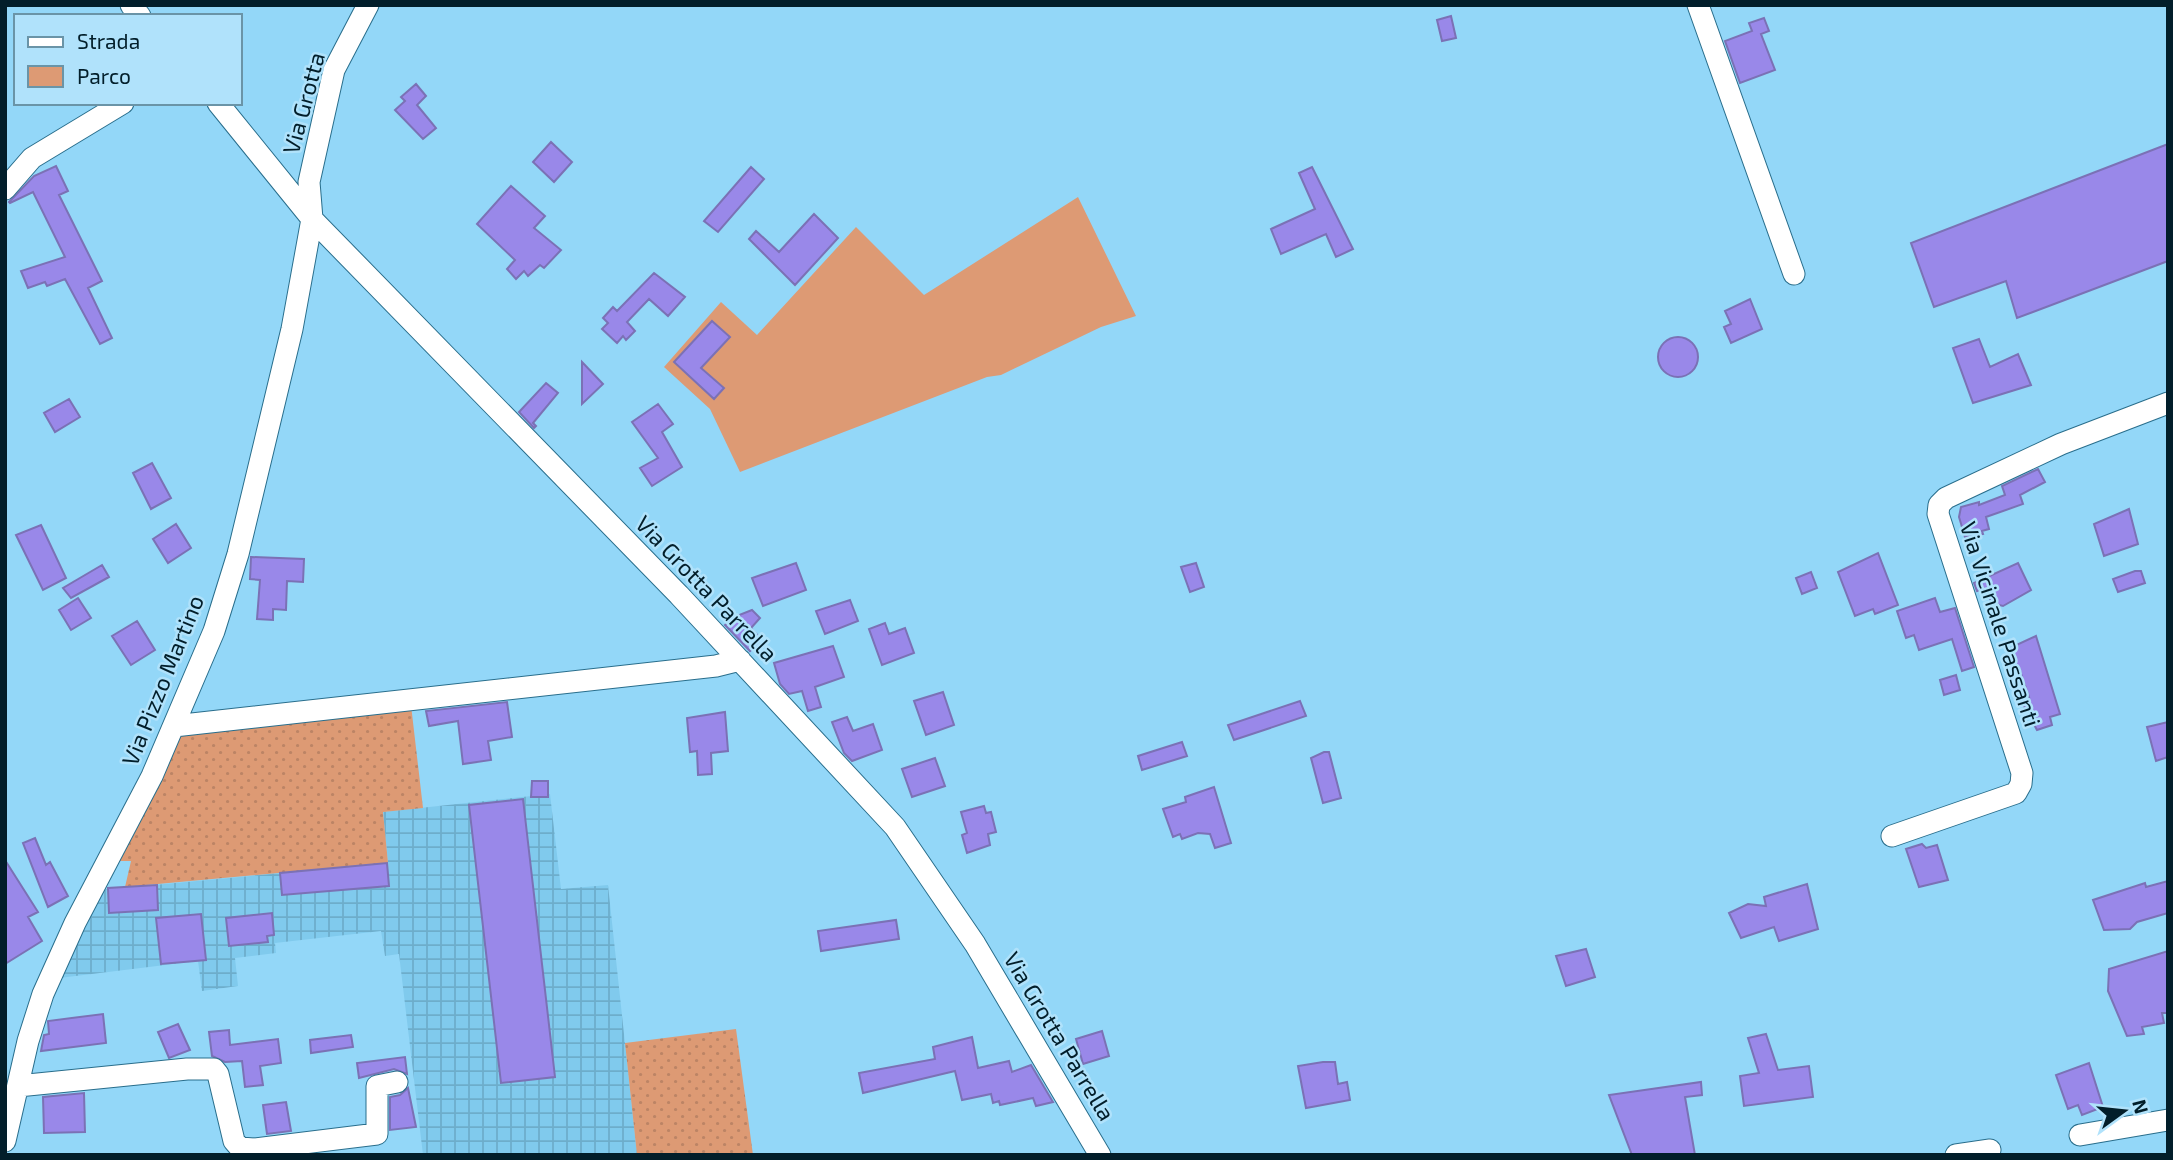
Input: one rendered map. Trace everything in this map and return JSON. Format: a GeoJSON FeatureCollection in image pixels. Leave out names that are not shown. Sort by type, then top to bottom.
{"type":"FeatureCollection","features":[{"type":"Feature","properties":{"kind":"street","name":"Via Grotta"},"geometry":{"type":"LineString","coordinates":[[312,219],[309,183],[334,70],[368,5]]}},
{"type":"Feature","properties":{"kind":"street"},"geometry":{"type":"LineString","coordinates":[[1698,5],[1794,274]]}},
{"type":"Feature","properties":{"kind":"street"},"geometry":{"type":"LineString","coordinates":[[5,189],[32,158],[120,105]]}},
{"type":"Feature","properties":{"kind":"street","name":"Via Grotta Parrella"},"geometry":{"type":"LineString","coordinates":[[220,105],[312,219],[740,660],[895,827],[927,870],[1100,1155]]}},
{"type":"Feature","properties":{"kind":"street","name":"Via Pizzo Martino"},"geometry":{"type":"LineString","coordinates":[[5,1141],[43,994],[75,923],[152,776],[214,631],[239,554],[292,329],[312,219]]}},
{"type":"Feature","properties":{"kind":"street","name":"Via Vicinale Passanti"},"geometry":{"type":"LineString","coordinates":[[1892,836],[2016,793],[2021,784],[2022,773],[1938,514],[1939,505],[1946,498],[2061,444],[2168,403]]}},
{"type":"Feature","properties":{"kind":"street"},"geometry":{"type":"LineString","coordinates":[[174,726],[716,666],[740,660]]}},
{"type":"Feature","properties":{"kind":"street"},"geometry":{"type":"LineString","coordinates":[[18,1086],[206,1068],[218,1074],[234,1141],[240,1148],[254,1149],[377,1134],[377,1086],[397,1082]]}},
{"type":"Feature","properties":{"kind":"street"},"geometry":{"type":"LineString","coordinates":[[2080,1135],[2168,1121]]}},
{"type":"Feature","properties":{"kind":"street"},"geometry":{"type":"LineString","coordinates":[[1956,1155],[1990,1150]]}},
{"type":"Feature","properties":{"kind":"shaded area"},"geometry":{"type":"Polygon","coordinates":[[[550,794],[561,889],[608,885],[637,1155],[423,1155],[399,954],[385,956],[381,931],[275,943],[276,953],[235,958],[238,986],[202,991],[198,961],[59,978],[100,890],[388,863],[383,812],[550,794]]]}},
{"type":"Feature","properties":{"kind":"green space"},"geometry":{"type":"Polygon","coordinates":[[[1078,197],[1136,316],[1101,327],[1001,375],[987,377],[740,472],[710,409],[664,367],[721,302],[757,335],[856,227],[924,295],[1078,197]]]}},
{"type":"Feature","properties":{"kind":"green space"},"geometry":{"type":"Polygon","coordinates":[[[411,705],[423,808],[383,812],[388,863],[125,887],[131,861],[115,861],[180,733],[411,705]]]}},
{"type":"Feature","properties":{"kind":"green space"},"geometry":{"type":"Polygon","coordinates":[[[736,1029],[753,1155],[637,1155],[625,1043],[736,1029]]]}},
{"type":"Feature","properties":{"kind":"building"},"geometry":{"type":"Polygon","coordinates":[[[1451,16],[1456,38],[1442,41],[1437,20],[1451,16]]]}},
{"type":"Feature","properties":{"kind":"building"},"geometry":{"type":"Polygon","coordinates":[[[1764,18],[1769,31],[1761,34],[1775,70],[1740,83],[1725,41],[1752,31],[1749,23],[1764,18]]]}},
{"type":"Feature","properties":{"kind":"building"},"geometry":{"type":"Polygon","coordinates":[[[416,84],[426,96],[417,105],[436,128],[423,139],[395,110],[405,101],[401,97],[416,84]]]}},
{"type":"Feature","properties":{"kind":"building"},"geometry":{"type":"Polygon","coordinates":[[[551,142],[572,162],[554,182],[533,162],[551,142]]]}},
{"type":"Feature","properties":{"kind":"building"},"geometry":{"type":"Polygon","coordinates":[[[2168,144],[2168,261],[2017,318],[2006,281],[1934,307],[1911,243],[2168,144]]]}},
{"type":"Feature","properties":{"kind":"building"},"geometry":{"type":"Polygon","coordinates":[[[56,166],[68,191],[59,195],[102,281],[88,288],[112,338],[100,344],[65,279],[47,286],[45,282],[28,288],[21,271],[65,257],[33,192],[9,202],[34,176],[56,166]]]}},
{"type":"Feature","properties":{"kind":"building"},"geometry":{"type":"Polygon","coordinates":[[[751,167],[764,179],[718,232],[704,221],[751,167]]]}},
{"type":"Feature","properties":{"kind":"building"},"geometry":{"type":"Polygon","coordinates":[[[1312,167],[1353,249],[1336,257],[1326,234],[1281,254],[1271,229],[1315,209],[1299,173],[1312,167]]]}},
{"type":"Feature","properties":{"kind":"building"},"geometry":{"type":"Polygon","coordinates":[[[511,186],[545,216],[534,228],[561,250],[544,268],[540,265],[528,276],[524,271],[516,279],[507,269],[515,260],[477,224],[511,186]]]}},
{"type":"Feature","properties":{"kind":"building"},"geometry":{"type":"Polygon","coordinates":[[[814,214],[838,238],[795,285],[749,239],[756,231],[779,252],[814,214]]]}},
{"type":"Feature","properties":{"kind":"building"},"geometry":{"type":"Polygon","coordinates":[[[654,273],[685,297],[668,316],[649,299],[627,322],[635,331],[626,340],[623,336],[617,343],[602,329],[608,323],[603,318],[613,307],[617,311],[654,273]]]}},
{"type":"Feature","properties":{"kind":"building"},"geometry":{"type":"Polygon","coordinates":[[[1750,299],[1762,329],[1731,343],[1724,327],[1731,324],[1725,311],[1750,299]]]}},
{"type":"Feature","properties":{"kind":"building"},"geometry":{"type":"Polygon","coordinates":[[[712,321],[730,337],[701,368],[724,388],[714,399],[674,362],[712,321]]]}},
{"type":"Feature","properties":{"kind":"building"},"geometry":{"type":"Polygon","coordinates":[[[1678,337],[1692,343],[1698,357],[1692,371],[1678,377],[1664,371],[1658,357],[1664,343],[1678,337]]]}},
{"type":"Feature","properties":{"kind":"building"},"geometry":{"type":"Polygon","coordinates":[[[1979,339],[1990,367],[2018,354],[2031,385],[1973,403],[1953,348],[1979,339]]]}},
{"type":"Feature","properties":{"kind":"building"},"geometry":{"type":"Polygon","coordinates":[[[582,362],[603,384],[582,404],[582,362]]]}},
{"type":"Feature","properties":{"kind":"building"},"geometry":{"type":"Polygon","coordinates":[[[546,383],[558,393],[533,423],[536,426],[534,428],[519,412],[546,383]]]}},
{"type":"Feature","properties":{"kind":"building"},"geometry":{"type":"Polygon","coordinates":[[[69,399],[80,417],[55,432],[44,413],[69,399]]]}},
{"type":"Feature","properties":{"kind":"building"},"geometry":{"type":"Polygon","coordinates":[[[658,404],[673,424],[662,432],[682,467],[652,486],[640,468],[658,458],[632,422],[658,404]]]}},
{"type":"Feature","properties":{"kind":"building"},"geometry":{"type":"Polygon","coordinates":[[[152,463],[171,498],[151,509],[133,473],[152,463]]]}},
{"type":"Feature","properties":{"kind":"building"},"geometry":{"type":"Polygon","coordinates":[[[2038,469],[2045,482],[2020,495],[2023,504],[1986,517],[1989,529],[1982,531],[1983,534],[1965,537],[1959,517],[1961,507],[1979,502],[1979,505],[2005,495],[2002,486],[2038,469]]]}},
{"type":"Feature","properties":{"kind":"building"},"geometry":{"type":"Polygon","coordinates":[[[2129,509],[2138,544],[2104,556],[2094,524],[2129,509]]]}},
{"type":"Feature","properties":{"kind":"building"},"geometry":{"type":"Polygon","coordinates":[[[176,524],[191,548],[168,563],[153,539],[176,524]]]}},
{"type":"Feature","properties":{"kind":"building"},"geometry":{"type":"Polygon","coordinates":[[[41,525],[66,578],[43,590],[16,535],[41,525]]]}},
{"type":"Feature","properties":{"kind":"building"},"geometry":{"type":"Polygon","coordinates":[[[1878,553],[1898,605],[1875,614],[1873,609],[1855,616],[1838,572],[1878,553]]]}},
{"type":"Feature","properties":{"kind":"building"},"geometry":{"type":"Polygon","coordinates":[[[251,557],[304,559],[303,582],[287,581],[286,610],[273,609],[273,620],[257,619],[260,580],[250,579],[251,557]]]}},
{"type":"Feature","properties":{"kind":"building"},"geometry":{"type":"Polygon","coordinates":[[[796,563],[806,590],[763,606],[752,578],[796,563]]]}},
{"type":"Feature","properties":{"kind":"building"},"geometry":{"type":"Polygon","coordinates":[[[1196,563],[1204,587],[1190,592],[1181,567],[1196,563]]]}},
{"type":"Feature","properties":{"kind":"building"},"geometry":{"type":"Polygon","coordinates":[[[2018,563],[2031,590],[2003,606],[1991,603],[1987,589],[1977,591],[1974,583],[2018,563]]]}},
{"type":"Feature","properties":{"kind":"building"},"geometry":{"type":"Polygon","coordinates":[[[102,565],[109,577],[71,598],[63,588],[102,565]]]}},
{"type":"Feature","properties":{"kind":"building"},"geometry":{"type":"Polygon","coordinates":[[[2141,571],[2145,583],[2118,592],[2113,579],[2141,571]]]}},
{"type":"Feature","properties":{"kind":"building"},"geometry":{"type":"Polygon","coordinates":[[[1811,572],[1817,588],[1802,594],[1796,578],[1811,572]]]}},
{"type":"Feature","properties":{"kind":"building"},"geometry":{"type":"Polygon","coordinates":[[[78,598],[91,618],[71,630],[59,610],[78,598]]]}},
{"type":"Feature","properties":{"kind":"building"},"geometry":{"type":"Polygon","coordinates":[[[1935,598],[1940,612],[1955,608],[1974,667],[1962,671],[1952,639],[1919,650],[1914,635],[1906,638],[1897,611],[1935,598]]]}},
{"type":"Feature","properties":{"kind":"building"},"geometry":{"type":"Polygon","coordinates":[[[850,600],[858,621],[825,634],[816,611],[850,600]]]}},
{"type":"Feature","properties":{"kind":"building"},"geometry":{"type":"Polygon","coordinates":[[[752,610],[760,618],[751,628],[759,637],[759,643],[750,651],[725,625],[734,617],[752,610]]]}},
{"type":"Feature","properties":{"kind":"building"},"geometry":{"type":"Polygon","coordinates":[[[137,621],[155,650],[131,665],[112,636],[137,621]]]}},
{"type":"Feature","properties":{"kind":"building"},"geometry":{"type":"Polygon","coordinates":[[[885,623],[889,634],[905,628],[914,653],[882,665],[869,629],[885,623]]]}},
{"type":"Feature","properties":{"kind":"building"},"geometry":{"type":"Polygon","coordinates":[[[2036,636],[2060,714],[2050,717],[2052,725],[2037,730],[2020,699],[2029,697],[2019,668],[2011,663],[2008,654],[2012,647],[2036,636]]]}},
{"type":"Feature","properties":{"kind":"building"},"geometry":{"type":"Polygon","coordinates":[[[833,646],[844,677],[815,687],[821,707],[808,711],[802,691],[789,694],[780,684],[774,663],[833,646]]]}},
{"type":"Feature","properties":{"kind":"building"},"geometry":{"type":"Polygon","coordinates":[[[1956,675],[1960,690],[1944,695],[1940,680],[1956,675]]]}},
{"type":"Feature","properties":{"kind":"building"},"geometry":{"type":"Polygon","coordinates":[[[943,692],[954,725],[926,735],[914,701],[943,692]]]}},
{"type":"Feature","properties":{"kind":"building"},"geometry":{"type":"Polygon","coordinates":[[[1300,701],[1306,716],[1234,740],[1228,725],[1300,701]]]}},
{"type":"Feature","properties":{"kind":"building"},"geometry":{"type":"Polygon","coordinates":[[[507,702],[512,737],[488,741],[491,760],[463,764],[458,721],[429,726],[426,711],[507,702]]]}},
{"type":"Feature","properties":{"kind":"building"},"geometry":{"type":"Polygon","coordinates":[[[725,712],[728,751],[711,753],[712,774],[698,775],[697,751],[690,752],[687,718],[725,712]]]}},
{"type":"Feature","properties":{"kind":"building"},"geometry":{"type":"Polygon","coordinates":[[[847,717],[853,731],[873,724],[882,750],[852,761],[844,753],[832,722],[847,717]]]}},
{"type":"Feature","properties":{"kind":"building"},"geometry":{"type":"Polygon","coordinates":[[[2168,722],[2168,757],[2156,761],[2147,727],[2168,722]]]}},
{"type":"Feature","properties":{"kind":"building"},"geometry":{"type":"Polygon","coordinates":[[[1182,742],[1187,756],[1142,770],[1138,756],[1182,742]]]}},
{"type":"Feature","properties":{"kind":"building"},"geometry":{"type":"Polygon","coordinates":[[[1329,752],[1341,798],[1323,803],[1311,758],[1329,752]]]}},
{"type":"Feature","properties":{"kind":"building"},"geometry":{"type":"Polygon","coordinates":[[[935,758],[945,786],[912,797],[902,769],[935,758]]]}},
{"type":"Feature","properties":{"kind":"building"},"geometry":{"type":"Polygon","coordinates":[[[532,781],[548,781],[548,797],[531,797],[532,781]]]}},
{"type":"Feature","properties":{"kind":"building"},"geometry":{"type":"Polygon","coordinates":[[[1214,787],[1231,843],[1215,848],[1210,834],[1198,833],[1182,839],[1180,834],[1173,837],[1163,809],[1186,802],[1185,797],[1214,787]]]}},
{"type":"Feature","properties":{"kind":"building"},"geometry":{"type":"Polygon","coordinates":[[[523,799],[555,1077],[501,1083],[469,805],[523,799]]]}},
{"type":"Feature","properties":{"kind":"building"},"geometry":{"type":"Polygon","coordinates":[[[984,806],[986,813],[991,812],[996,832],[988,834],[990,845],[967,853],[962,835],[967,833],[961,812],[984,806]]]}},
{"type":"Feature","properties":{"kind":"building"},"geometry":{"type":"Polygon","coordinates":[[[35,838],[46,865],[50,862],[68,896],[48,907],[23,843],[35,838]]]}},
{"type":"Feature","properties":{"kind":"building"},"geometry":{"type":"Polygon","coordinates":[[[1922,844],[1926,848],[1937,845],[1948,880],[1919,887],[1906,849],[1922,844]]]}},
{"type":"Feature","properties":{"kind":"building"},"geometry":{"type":"Polygon","coordinates":[[[5,860],[38,912],[28,917],[42,941],[5,964],[5,860]]]}},
{"type":"Feature","properties":{"kind":"building"},"geometry":{"type":"Polygon","coordinates":[[[387,863],[389,886],[282,895],[280,873],[387,863]]]}},
{"type":"Feature","properties":{"kind":"building"},"geometry":{"type":"Polygon","coordinates":[[[2168,881],[2168,913],[2137,922],[2130,929],[2104,930],[2093,900],[2145,883],[2146,887],[2168,881]]]}},
{"type":"Feature","properties":{"kind":"building"},"geometry":{"type":"Polygon","coordinates":[[[1807,884],[1818,929],[1779,941],[1774,927],[1741,938],[1729,913],[1748,904],[1766,906],[1764,897],[1807,884]]]}},
{"type":"Feature","properties":{"kind":"building"},"geometry":{"type":"Polygon","coordinates":[[[157,885],[158,910],[109,913],[108,888],[157,885]]]}},
{"type":"Feature","properties":{"kind":"building"},"geometry":{"type":"Polygon","coordinates":[[[272,913],[274,935],[267,936],[268,942],[229,946],[226,918],[272,913]]]}},
{"type":"Feature","properties":{"kind":"building"},"geometry":{"type":"Polygon","coordinates":[[[201,914],[206,960],[161,964],[156,918],[201,914]]]}},
{"type":"Feature","properties":{"kind":"building"},"geometry":{"type":"Polygon","coordinates":[[[896,920],[899,939],[821,951],[818,931],[896,920]]]}},
{"type":"Feature","properties":{"kind":"building"},"geometry":{"type":"Polygon","coordinates":[[[1586,949],[1595,977],[1566,986],[1556,956],[1586,949]]]}},
{"type":"Feature","properties":{"kind":"building"},"geometry":{"type":"Polygon","coordinates":[[[2168,951],[2168,1013],[2162,1013],[2164,1023],[2142,1027],[2144,1034],[2127,1036],[2108,991],[2109,969],[2168,951]]]}},
{"type":"Feature","properties":{"kind":"building"},"geometry":{"type":"Polygon","coordinates":[[[103,1014],[106,1043],[41,1051],[44,1035],[49,1034],[48,1021],[103,1014]]]}},
{"type":"Feature","properties":{"kind":"building"},"geometry":{"type":"Polygon","coordinates":[[[178,1024],[190,1050],[169,1058],[158,1032],[178,1024]]]}},
{"type":"Feature","properties":{"kind":"building"},"geometry":{"type":"Polygon","coordinates":[[[229,1030],[230,1045],[278,1039],[281,1063],[260,1066],[263,1085],[245,1087],[242,1061],[225,1062],[212,1056],[209,1032],[229,1030]]]}},
{"type":"Feature","properties":{"kind":"building"},"geometry":{"type":"Polygon","coordinates":[[[1102,1031],[1109,1056],[1083,1064],[1076,1039],[1102,1031]]]}},
{"type":"Feature","properties":{"kind":"building"},"geometry":{"type":"Polygon","coordinates":[[[1766,1034],[1778,1070],[1809,1066],[1813,1097],[1744,1106],[1740,1076],[1759,1073],[1748,1038],[1766,1034]]]}},
{"type":"Feature","properties":{"kind":"building"},"geometry":{"type":"Polygon","coordinates":[[[351,1035],[353,1047],[311,1053],[310,1040],[351,1035]]]}},
{"type":"Feature","properties":{"kind":"building"},"geometry":{"type":"Polygon","coordinates":[[[972,1037],[978,1068],[1009,1061],[1012,1072],[1031,1065],[1053,1102],[1036,1106],[1033,1098],[1000,1105],[999,1101],[993,1103],[991,1094],[962,1100],[955,1071],[863,1093],[859,1073],[935,1059],[933,1047],[972,1037]]]}},
{"type":"Feature","properties":{"kind":"building"},"geometry":{"type":"Polygon","coordinates":[[[405,1057],[407,1074],[394,1069],[359,1078],[357,1063],[405,1057]]]}},
{"type":"Feature","properties":{"kind":"building"},"geometry":{"type":"Polygon","coordinates":[[[1335,1062],[1338,1084],[1347,1082],[1350,1100],[1306,1108],[1298,1066],[1335,1062]]]}},
{"type":"Feature","properties":{"kind":"building"},"geometry":{"type":"Polygon","coordinates":[[[2089,1063],[2103,1107],[2082,1115],[2078,1105],[2068,1109],[2056,1075],[2089,1063]]]}},
{"type":"Feature","properties":{"kind":"building"},"geometry":{"type":"Polygon","coordinates":[[[1701,1082],[1702,1095],[1685,1097],[1695,1155],[1632,1155],[1609,1095],[1701,1082]]]}},
{"type":"Feature","properties":{"kind":"building"},"geometry":{"type":"Polygon","coordinates":[[[408,1088],[416,1127],[390,1130],[390,1097],[400,1095],[408,1088]]]}},
{"type":"Feature","properties":{"kind":"building"},"geometry":{"type":"Polygon","coordinates":[[[84,1093],[85,1132],[44,1133],[43,1097],[84,1093]]]}},
{"type":"Feature","properties":{"kind":"building"},"geometry":{"type":"Polygon","coordinates":[[[286,1102],[291,1131],[267,1134],[263,1105],[286,1102]]]}}]}
